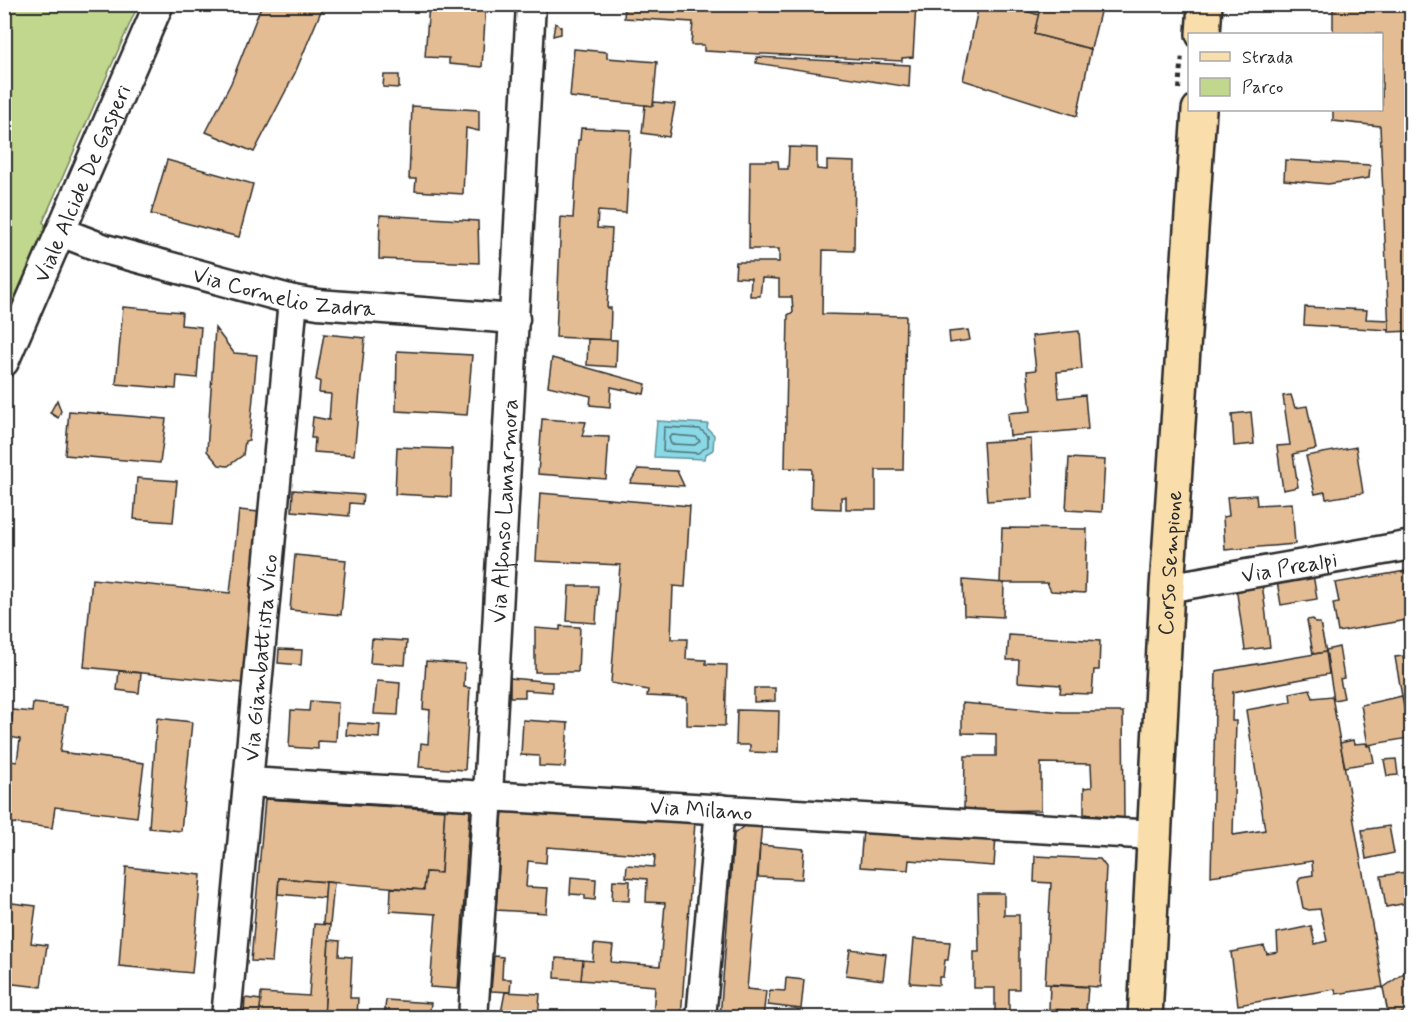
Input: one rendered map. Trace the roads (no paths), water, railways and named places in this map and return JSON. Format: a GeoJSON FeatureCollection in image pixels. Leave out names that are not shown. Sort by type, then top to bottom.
{"type":"FeatureCollection","features":[{"type":"Feature","properties":{"kind":"main road"},"geometry":{"type":"LineString","coordinates":[[1203,33],[1205,4]]}},
{"type":"Feature","properties":{"kind":"main road","name":"Corso Sempione"},"geometry":{"type":"LineString","coordinates":[[1145,1017],[1167,588],[1199,111]]}},
{"type":"Feature","properties":{"kind":"street","name":"Viale Alcide De Gasperi"},"geometry":{"type":"LineString","coordinates":[[4,362],[159,4]]}},
{"type":"Feature","properties":{"kind":"street","name":"Via Alfonso Lamarmora"},"geometry":{"type":"LineString","coordinates":[[472,1017],[488,795],[531,4]]}},
{"type":"Feature","properties":{"kind":"street","name":"Via Cornelio Zadra"},"geometry":{"type":"LineString","coordinates":[[61,232],[105,249],[293,300],[318,304],[515,319]]}},
{"type":"Feature","properties":{"kind":"street","name":"Via Giambattista Vico"},"geometry":{"type":"LineString","coordinates":[[226,1017],[293,300]]}},
{"type":"Feature","properties":{"kind":"street","name":"Via Prealpi"},"geometry":{"type":"LineString","coordinates":[[1167,588],[1412,545]]}},
{"type":"Feature","properties":{"kind":"street","name":"Via Milano"},"geometry":{"type":"LineString","coordinates":[[248,782],[1155,835]]}},
{"type":"Feature","properties":{"kind":"street"},"geometry":{"type":"LineString","coordinates":[[701,1017],[720,809]]}},
{"type":"Feature","properties":{"kind":"water"},"geometry":{"type":"Polygon","coordinates":[[[657,421],[708,424],[707,428],[714,435],[713,450],[706,454],[705,459],[654,457],[657,421]]]}}]}
